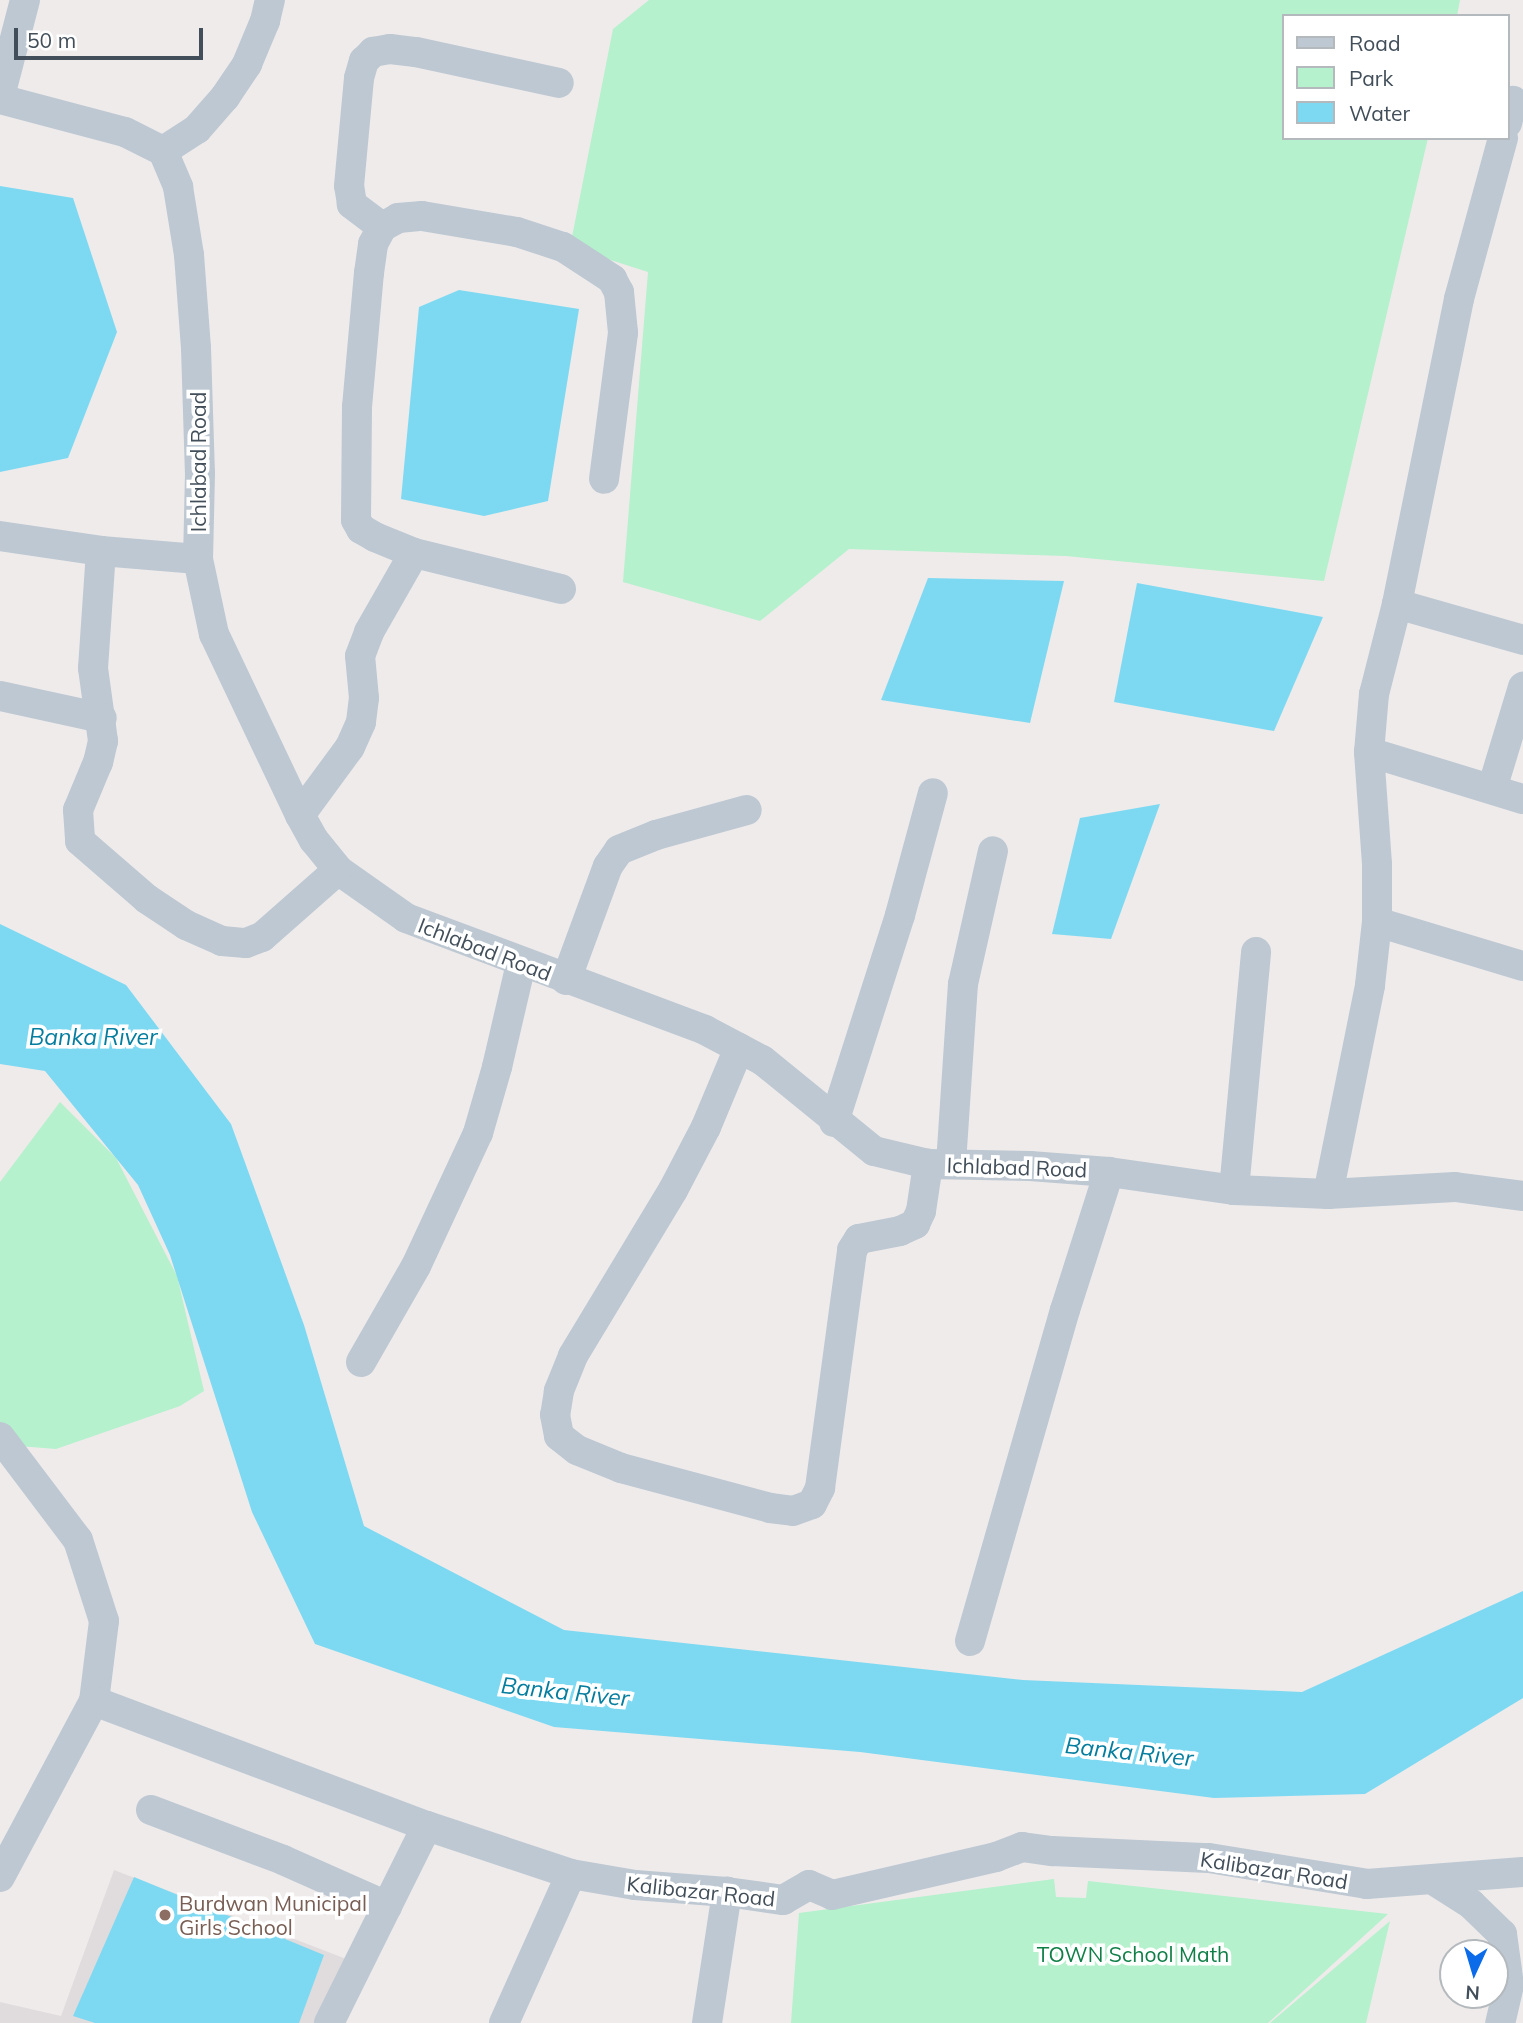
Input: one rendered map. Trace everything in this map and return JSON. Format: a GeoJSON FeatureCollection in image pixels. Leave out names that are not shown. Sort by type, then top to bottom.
{"type":"FeatureCollection","features":[{"type":"Feature","properties":{"kind":"street"},"geometry":{"type":"LineString","coordinates":[[25,0],[0,98],[125,132],[163,151],[197,129],[225,97],[247,64],[265,21],[270,0]]}},
{"type":"Feature","properties":{"kind":"street"},"geometry":{"type":"LineString","coordinates":[[382,227],[352,204],[349,186],[359,78],[364,61],[373,52],[390,49],[416,52],[559,83]]}},
{"type":"Feature","properties":{"kind":"street"},"geometry":{"type":"LineString","coordinates":[[1328,1194],[1370,985],[1377,922],[1377,864],[1369,752],[1374,694],[1397,604],[1459,299],[1502,140]]}},
{"type":"Feature","properties":{"kind":"street","name":"Ichlabad Road"},"geometry":{"type":"LineString","coordinates":[[163,151],[177,187],[190,268],[200,459],[198,559],[214,634],[300,815],[314,840],[338,870],[406,918],[521,964],[705,1030],[762,1060],[834,1122],[874,1151],[939,1164],[1109,1172],[1234,1190],[1328,1194],[1455,1187],[1523,1196]]}},
{"type":"Feature","properties":{"kind":"street"},"geometry":{"type":"LineString","coordinates":[[561,589],[414,553],[361,529],[356,520],[354,506],[357,407],[373,244],[382,227],[398,218],[422,216],[517,232],[563,247],[612,279],[619,292],[623,333],[604,480]]}},
{"type":"Feature","properties":{"kind":"street"},"geometry":{"type":"LineString","coordinates":[[0,536],[101,551],[198,559]]}},
{"type":"Feature","properties":{"kind":"street"},"geometry":{"type":"LineString","coordinates":[[101,551],[93,668],[102,718],[103,741],[99,762],[78,810],[80,841],[147,899],[186,925],[222,941],[246,943],[262,937],[338,870]]}},
{"type":"Feature","properties":{"kind":"street"},"geometry":{"type":"LineString","coordinates":[[300,815],[338,768],[355,734],[364,698],[360,656],[369,632],[414,553]]}},
{"type":"Feature","properties":{"kind":"street"},"geometry":{"type":"LineString","coordinates":[[1397,604],[1523,640]]}},
{"type":"Feature","properties":{"kind":"street"},"geometry":{"type":"LineString","coordinates":[[1492,789],[1523,687]]}},
{"type":"Feature","properties":{"kind":"street"},"geometry":{"type":"LineString","coordinates":[[0,696],[102,718]]}},
{"type":"Feature","properties":{"kind":"street"},"geometry":{"type":"LineString","coordinates":[[1369,752],[1523,799]]}},
{"type":"Feature","properties":{"kind":"street"},"geometry":{"type":"LineString","coordinates":[[834,1122],[901,915],[933,793]]}},
{"type":"Feature","properties":{"kind":"street"},"geometry":{"type":"LineString","coordinates":[[566,980],[608,866],[619,850],[656,835],[747,810]]}},
{"type":"Feature","properties":{"kind":"street"},"geometry":{"type":"LineString","coordinates":[[739,1048],[706,1127],[673,1190],[573,1356],[559,1391],[555,1415],[559,1436],[577,1450],[621,1468],[770,1508],[793,1511],[812,1504],[820,1488],[852,1250],[859,1239],[900,1231],[915,1224],[939,1164],[963,984],[993,851]]}},
{"type":"Feature","properties":{"kind":"street"},"geometry":{"type":"LineString","coordinates":[[1377,922],[1523,966]]}},
{"type":"Feature","properties":{"kind":"street"},"geometry":{"type":"LineString","coordinates":[[1234,1190],[1256,952]]}},
{"type":"Feature","properties":{"kind":"street"},"geometry":{"type":"LineString","coordinates":[[361,1362],[416,1266],[478,1133],[498,1067],[521,964]]}},
{"type":"Feature","properties":{"kind":"street"},"geometry":{"type":"LineString","coordinates":[[970,1641],[1065,1310],[1109,1172]]}},
{"type":"Feature","properties":{"kind":"street"},"geometry":{"type":"LineString","coordinates":[[0,1437],[78,1541],[104,1621],[94,1701],[0,1877]]}},
{"type":"Feature","properties":{"kind":"street","name":"Kalibazar Road"},"geometry":{"type":"LineString","coordinates":[[94,1701],[427,1826],[571,1874],[635,1885],[727,1892],[783,1900],[809,1885],[832,1895],[996,1857],[1022,1847],[1052,1851],[1209,1858],[1367,1884],[1435,1881],[1523,1871]]}},
{"type":"Feature","properties":{"kind":"street"},"geometry":{"type":"LineString","coordinates":[[151,1810],[282,1860],[387,1906]]}},
{"type":"Feature","properties":{"kind":"street"},"geometry":{"type":"LineString","coordinates":[[329,2023],[427,1826]]}},
{"type":"Feature","properties":{"kind":"street"},"geometry":{"type":"LineString","coordinates":[[504,2023],[571,1874]]}},
{"type":"Feature","properties":{"kind":"street"},"geometry":{"type":"LineString","coordinates":[[1435,1881],[1471,1904],[1502,1934],[1509,1985],[1500,2023]]}},
{"type":"Feature","properties":{"kind":"street"},"geometry":{"type":"LineString","coordinates":[[707,2023],[727,1892]]}},
{"type":"Feature","properties":{"kind":"shaded area","name":"Burdwan Municipal Girls School"},"geometry":{"type":"Polygon","coordinates":[[[114,1870],[349,1960],[320,2023],[0,2023],[0,2002],[61,2016],[114,1870]]]}},
{"type":"Feature","properties":{"kind":"green space"},"geometry":{"type":"Polygon","coordinates":[[[649,0],[1460,0],[1457,14],[1282,14],[1282,140],[1428,140],[1324,581],[1066,556],[849,549],[760,621],[623,582],[648,272],[570,247],[613,29],[649,0]]]}},
{"type":"Feature","properties":{"kind":"green space"},"geometry":{"type":"Polygon","coordinates":[[[60,1102],[116,1158],[177,1276],[204,1391],[180,1406],[56,1449],[19,1446],[0,1423],[0,1182],[60,1102]]]}},
{"type":"Feature","properties":{"kind":"green space","name":"TOWN School Math"},"geometry":{"type":"Polygon","coordinates":[[[1054,1879],[1056,1897],[1086,1898],[1088,1881],[1388,1914],[1268,2023],[791,2023],[799,1913],[1054,1879]]]}},
{"type":"Feature","properties":{"kind":"green space"},"geometry":{"type":"Polygon","coordinates":[[[1390,1921],[1366,2023],[1270,2023],[1390,1921]]]}},
{"type":"Feature","properties":{"kind":"water"},"geometry":{"type":"Polygon","coordinates":[[[0,186],[73,198],[117,332],[68,458],[0,472],[0,186]]]}},
{"type":"Feature","properties":{"kind":"water"},"geometry":{"type":"Polygon","coordinates":[[[459,290],[579,309],[548,501],[484,516],[401,499],[419,307],[459,290]]]}},
{"type":"Feature","properties":{"kind":"water"},"geometry":{"type":"Polygon","coordinates":[[[928,578],[1064,581],[1030,723],[881,700],[928,578]]]}},
{"type":"Feature","properties":{"kind":"water"},"geometry":{"type":"Polygon","coordinates":[[[1137,583],[1323,617],[1274,731],[1114,702],[1137,583]]]}},
{"type":"Feature","properties":{"kind":"water"},"geometry":{"type":"Polygon","coordinates":[[[1160,804],[1111,939],[1052,934],[1080,818],[1160,804]]]}},
{"type":"Feature","properties":{"kind":"water","name":"Banka River"},"geometry":{"type":"Polygon","coordinates":[[[0,924],[126,985],[231,1124],[304,1325],[364,1526],[564,1630],[1023,1680],[1302,1692],[1523,1591],[1523,1698],[1365,1794],[1214,1798],[860,1752],[554,1727],[315,1644],[252,1512],[170,1255],[138,1185],[45,1071],[0,1064],[0,924]]]}},
{"type":"Feature","properties":{"kind":"water","name":"Burdwan Municipal Girls School"},"geometry":{"type":"Polygon","coordinates":[[[134,1877],[324,1955],[299,2023],[95,2023],[73,2016],[134,1877]]]}},
{"type":"Feature","properties":{"kind":"place","name":"Burdwan Municipal Girls School"},"geometry":{"type":"Point","coordinates":[165,1915]}}]}
